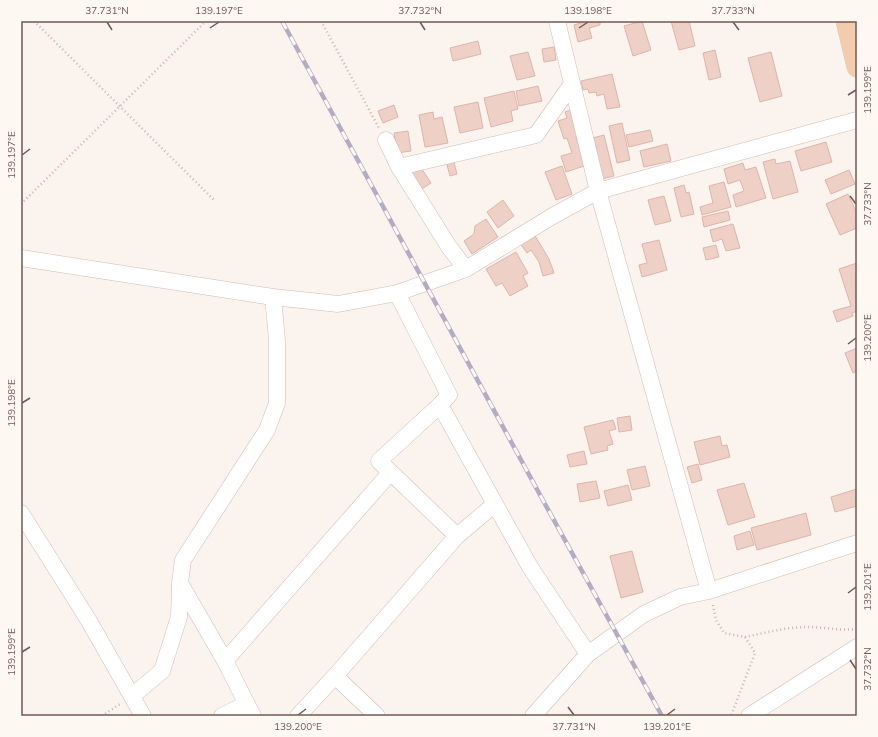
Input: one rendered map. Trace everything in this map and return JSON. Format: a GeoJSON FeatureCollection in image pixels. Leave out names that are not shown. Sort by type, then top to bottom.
{"type":"FeatureCollection","features":[{"type":"Feature","properties":{"kind":"main road"},"geometry":{"type":"LineString","coordinates":[[846,21],[857,67]]}},
{"type":"Feature","properties":{"kind":"street"},"geometry":{"type":"LineString","coordinates":[[557,21],[598,191],[709,591]]}},
{"type":"Feature","properties":{"kind":"street"},"geometry":{"type":"LineString","coordinates":[[398,167],[536,135],[572,84]]}},
{"type":"Feature","properties":{"kind":"street"},"geometry":{"type":"LineString","coordinates":[[21,258],[273,297],[338,304],[397,293],[466,269],[551,217],[598,191],[857,120]]}},
{"type":"Feature","properties":{"kind":"street"},"geometry":{"type":"LineString","coordinates":[[386,140],[398,167],[449,247],[466,269]]}},
{"type":"Feature","properties":{"kind":"street"},"geometry":{"type":"LineString","coordinates":[[397,293],[449,395],[379,461],[457,536]]}},
{"type":"Feature","properties":{"kind":"street"},"geometry":{"type":"LineString","coordinates":[[132,696],[162,671],[179,617],[180,583],[183,560],[267,430],[277,403],[277,340],[273,297]]}},
{"type":"Feature","properties":{"kind":"street"},"geometry":{"type":"LineString","coordinates":[[440,405],[530,567],[588,654]]}},
{"type":"Feature","properties":{"kind":"street"},"geometry":{"type":"LineString","coordinates":[[225,661],[390,473]]}},
{"type":"Feature","properties":{"kind":"street"},"geometry":{"type":"LineString","coordinates":[[298,716],[335,676],[457,536],[495,504]]}},
{"type":"Feature","properties":{"kind":"street"},"geometry":{"type":"LineString","coordinates":[[21,513],[89,621],[143,716]]}},
{"type":"Feature","properties":{"kind":"street"},"geometry":{"type":"LineString","coordinates":[[533,716],[588,654],[644,614],[680,597],[709,591],[857,543]]}},
{"type":"Feature","properties":{"kind":"street"},"geometry":{"type":"LineString","coordinates":[[180,583],[225,661],[249,710],[222,716]]}},
{"type":"Feature","properties":{"kind":"street"},"geometry":{"type":"LineString","coordinates":[[749,716],[857,647]]}},
{"type":"Feature","properties":{"kind":"street"},"geometry":{"type":"LineString","coordinates":[[335,676],[377,716]]}},
{"type":"Feature","properties":{"kind":"path"},"geometry":{"type":"LineString","coordinates":[[34,21],[215,201]]}},
{"type":"Feature","properties":{"kind":"path"},"geometry":{"type":"LineString","coordinates":[[21,204],[206,21]]}},
{"type":"Feature","properties":{"kind":"path"},"geometry":{"type":"LineString","coordinates":[[321,21],[386,140]]}},
{"type":"Feature","properties":{"kind":"path"},"geometry":{"type":"LineString","coordinates":[[709,591],[716,620],[724,633],[745,637],[784,628],[806,627],[846,630],[857,629]]}},
{"type":"Feature","properties":{"kind":"path"},"geometry":{"type":"LineString","coordinates":[[731,716],[755,653],[745,637]]}},
{"type":"Feature","properties":{"kind":"path"},"geometry":{"type":"LineString","coordinates":[[102,716],[132,696]]}},
{"type":"Feature","properties":{"kind":"building"},"geometry":{"type":"Polygon","coordinates":[[[587,21],[603,21],[600,22],[600,25],[589,28],[592,38],[578,42],[574,25],[587,21]]]}},
{"type":"Feature","properties":{"kind":"building"},"geometry":{"type":"Polygon","coordinates":[[[642,21],[651,50],[633,56],[624,26],[642,21]]]}},
{"type":"Feature","properties":{"kind":"building"},"geometry":{"type":"Polygon","coordinates":[[[671,21],[689,21],[695,46],[679,50],[671,21]]]}},
{"type":"Feature","properties":{"kind":"building"},"geometry":{"type":"Polygon","coordinates":[[[478,41],[481,54],[453,61],[450,48],[478,41]]]}},
{"type":"Feature","properties":{"kind":"building"},"geometry":{"type":"Polygon","coordinates":[[[554,47],[556,60],[544,62],[542,49],[554,47]]]}},
{"type":"Feature","properties":{"kind":"building"},"geometry":{"type":"Polygon","coordinates":[[[715,50],[721,77],[709,80],[703,53],[715,50]]]}},
{"type":"Feature","properties":{"kind":"building"},"geometry":{"type":"Polygon","coordinates":[[[528,52],[535,76],[517,80],[510,56],[528,52]]]}},
{"type":"Feature","properties":{"kind":"building"},"geometry":{"type":"Polygon","coordinates":[[[771,52],[782,96],[760,102],[748,58],[771,52]]]}},
{"type":"Feature","properties":{"kind":"building"},"geometry":{"type":"Polygon","coordinates":[[[612,74],[620,107],[607,109],[604,94],[597,96],[596,92],[589,93],[588,89],[583,90],[581,81],[612,74]]]}},
{"type":"Feature","properties":{"kind":"building"},"geometry":{"type":"Polygon","coordinates":[[[538,86],[542,101],[519,106],[516,91],[538,86]]]}},
{"type":"Feature","properties":{"kind":"building"},"geometry":{"type":"Polygon","coordinates":[[[514,91],[518,109],[511,111],[513,121],[491,127],[484,98],[514,91]]]}},
{"type":"Feature","properties":{"kind":"building"},"geometry":{"type":"Polygon","coordinates":[[[478,102],[483,128],[460,133],[454,107],[478,102]]]}},
{"type":"Feature","properties":{"kind":"building"},"geometry":{"type":"Polygon","coordinates":[[[394,105],[398,117],[383,123],[378,111],[394,105]]]}},
{"type":"Feature","properties":{"kind":"building"},"geometry":{"type":"Polygon","coordinates":[[[575,109],[583,135],[576,137],[580,149],[590,164],[566,172],[561,156],[572,153],[567,138],[564,139],[558,121],[567,118],[565,112],[575,109]]]}},
{"type":"Feature","properties":{"kind":"building"},"geometry":{"type":"Polygon","coordinates":[[[433,112],[434,119],[442,117],[448,143],[425,147],[419,115],[433,112]]]}},
{"type":"Feature","properties":{"kind":"building"},"geometry":{"type":"Polygon","coordinates":[[[622,123],[630,160],[617,163],[609,126],[622,123]]]}},
{"type":"Feature","properties":{"kind":"building"},"geometry":{"type":"Polygon","coordinates":[[[650,130],[653,141],[629,147],[626,135],[650,130]]]}},
{"type":"Feature","properties":{"kind":"building"},"geometry":{"type":"Polygon","coordinates":[[[408,131],[411,151],[397,153],[394,133],[408,131]]]}},
{"type":"Feature","properties":{"kind":"building"},"geometry":{"type":"Polygon","coordinates":[[[604,135],[614,176],[598,180],[596,147],[593,138],[604,135]]]}},
{"type":"Feature","properties":{"kind":"building"},"geometry":{"type":"Polygon","coordinates":[[[826,142],[832,162],[801,171],[795,151],[826,142]]]}},
{"type":"Feature","properties":{"kind":"building"},"geometry":{"type":"Polygon","coordinates":[[[667,144],[671,161],[644,167],[640,151],[667,144]]]}},
{"type":"Feature","properties":{"kind":"building"},"geometry":{"type":"Polygon","coordinates":[[[453,159],[457,174],[450,176],[446,161],[453,159]]]}},
{"type":"Feature","properties":{"kind":"building"},"geometry":{"type":"Polygon","coordinates":[[[775,159],[776,164],[790,161],[798,192],[773,199],[763,162],[775,159]]]}},
{"type":"Feature","properties":{"kind":"building"},"geometry":{"type":"Polygon","coordinates":[[[743,163],[745,170],[756,167],[766,198],[736,207],[733,195],[744,191],[740,180],[728,184],[724,169],[743,163]]]}},
{"type":"Feature","properties":{"kind":"building"},"geometry":{"type":"Polygon","coordinates":[[[420,166],[431,183],[417,192],[406,175],[420,166]]]}},
{"type":"Feature","properties":{"kind":"building"},"geometry":{"type":"Polygon","coordinates":[[[562,166],[572,194],[556,200],[545,172],[562,166]]]}},
{"type":"Feature","properties":{"kind":"building"},"geometry":{"type":"Polygon","coordinates":[[[849,170],[855,184],[831,194],[825,180],[849,170]]]}},
{"type":"Feature","properties":{"kind":"building"},"geometry":{"type":"Polygon","coordinates":[[[724,182],[731,207],[702,215],[700,207],[713,203],[709,186],[724,182]]]}},
{"type":"Feature","properties":{"kind":"building"},"geometry":{"type":"Polygon","coordinates":[[[684,185],[686,193],[689,192],[694,214],[681,217],[674,188],[684,185]]]}},
{"type":"Feature","properties":{"kind":"building"},"geometry":{"type":"Polygon","coordinates":[[[848,194],[857,214],[857,228],[840,235],[826,204],[848,194]]]}},
{"type":"Feature","properties":{"kind":"building"},"geometry":{"type":"Polygon","coordinates":[[[664,196],[671,221],[655,225],[648,200],[664,196]]]}},
{"type":"Feature","properties":{"kind":"building"},"geometry":{"type":"Polygon","coordinates":[[[503,200],[514,216],[498,228],[487,212],[503,200]]]}},
{"type":"Feature","properties":{"kind":"building"},"geometry":{"type":"Polygon","coordinates":[[[728,211],[730,220],[704,227],[702,217],[728,211]]]}},
{"type":"Feature","properties":{"kind":"building"},"geometry":{"type":"Polygon","coordinates":[[[486,219],[498,237],[472,254],[464,241],[474,234],[475,226],[486,219]]]}},
{"type":"Feature","properties":{"kind":"building"},"geometry":{"type":"Polygon","coordinates":[[[733,224],[740,248],[726,251],[722,239],[713,242],[710,230],[733,224]]]}},
{"type":"Feature","properties":{"kind":"building"},"geometry":{"type":"Polygon","coordinates":[[[534,234],[549,259],[554,273],[543,276],[539,262],[531,250],[527,253],[520,243],[534,234]]]}},
{"type":"Feature","properties":{"kind":"building"},"geometry":{"type":"Polygon","coordinates":[[[659,240],[667,270],[642,277],[639,265],[647,263],[642,244],[659,240]]]}},
{"type":"Feature","properties":{"kind":"building"},"geometry":{"type":"Polygon","coordinates":[[[716,245],[719,257],[706,260],[703,248],[716,245]]]}},
{"type":"Feature","properties":{"kind":"building"},"geometry":{"type":"Polygon","coordinates":[[[516,252],[528,273],[523,276],[528,286],[510,296],[502,283],[496,286],[486,269],[516,252]]]}},
{"type":"Feature","properties":{"kind":"building"},"geometry":{"type":"Polygon","coordinates":[[[857,263],[857,311],[852,313],[853,316],[837,322],[833,311],[851,306],[839,269],[857,263]]]}},
{"type":"Feature","properties":{"kind":"building"},"geometry":{"type":"Polygon","coordinates":[[[857,348],[857,371],[853,373],[845,353],[857,348]]]}},
{"type":"Feature","properties":{"kind":"building"},"geometry":{"type":"Polygon","coordinates":[[[630,416],[632,430],[619,432],[617,418],[630,416]]]}},
{"type":"Feature","properties":{"kind":"building"},"geometry":{"type":"Polygon","coordinates":[[[613,420],[616,429],[609,431],[613,444],[607,446],[608,450],[591,454],[584,427],[613,420]]]}},
{"type":"Feature","properties":{"kind":"building"},"geometry":{"type":"Polygon","coordinates":[[[720,436],[722,446],[727,445],[730,457],[700,465],[694,442],[720,436]]]}},
{"type":"Feature","properties":{"kind":"building"},"geometry":{"type":"Polygon","coordinates":[[[584,451],[587,464],[570,467],[567,455],[584,451]]]}},
{"type":"Feature","properties":{"kind":"building"},"geometry":{"type":"Polygon","coordinates":[[[698,464],[702,480],[692,483],[687,467],[698,464]]]}},
{"type":"Feature","properties":{"kind":"building"},"geometry":{"type":"Polygon","coordinates":[[[645,466],[650,486],[632,490],[627,470],[645,466]]]}},
{"type":"Feature","properties":{"kind":"building"},"geometry":{"type":"Polygon","coordinates":[[[596,481],[600,498],[580,502],[577,484],[596,481]]]}},
{"type":"Feature","properties":{"kind":"building"},"geometry":{"type":"Polygon","coordinates":[[[744,483],[755,517],[728,525],[717,490],[744,483]]]}},
{"type":"Feature","properties":{"kind":"building"},"geometry":{"type":"Polygon","coordinates":[[[628,485],[632,500],[608,506],[604,491],[628,485]]]}},
{"type":"Feature","properties":{"kind":"building"},"geometry":{"type":"Polygon","coordinates":[[[857,489],[857,506],[835,512],[831,497],[857,489]]]}},
{"type":"Feature","properties":{"kind":"building"},"geometry":{"type":"Polygon","coordinates":[[[806,513],[811,535],[757,550],[751,528],[806,513]]]}},
{"type":"Feature","properties":{"kind":"building"},"geometry":{"type":"Polygon","coordinates":[[[750,531],[754,545],[737,550],[734,536],[750,531]]]}},
{"type":"Feature","properties":{"kind":"building"},"geometry":{"type":"Polygon","coordinates":[[[632,551],[643,592],[621,598],[610,556],[632,551]]]}},
{"type":"Feature","properties":{"kind":"railway"},"geometry":{"type":"LineString","coordinates":[[282,21],[662,716]]}}]}
